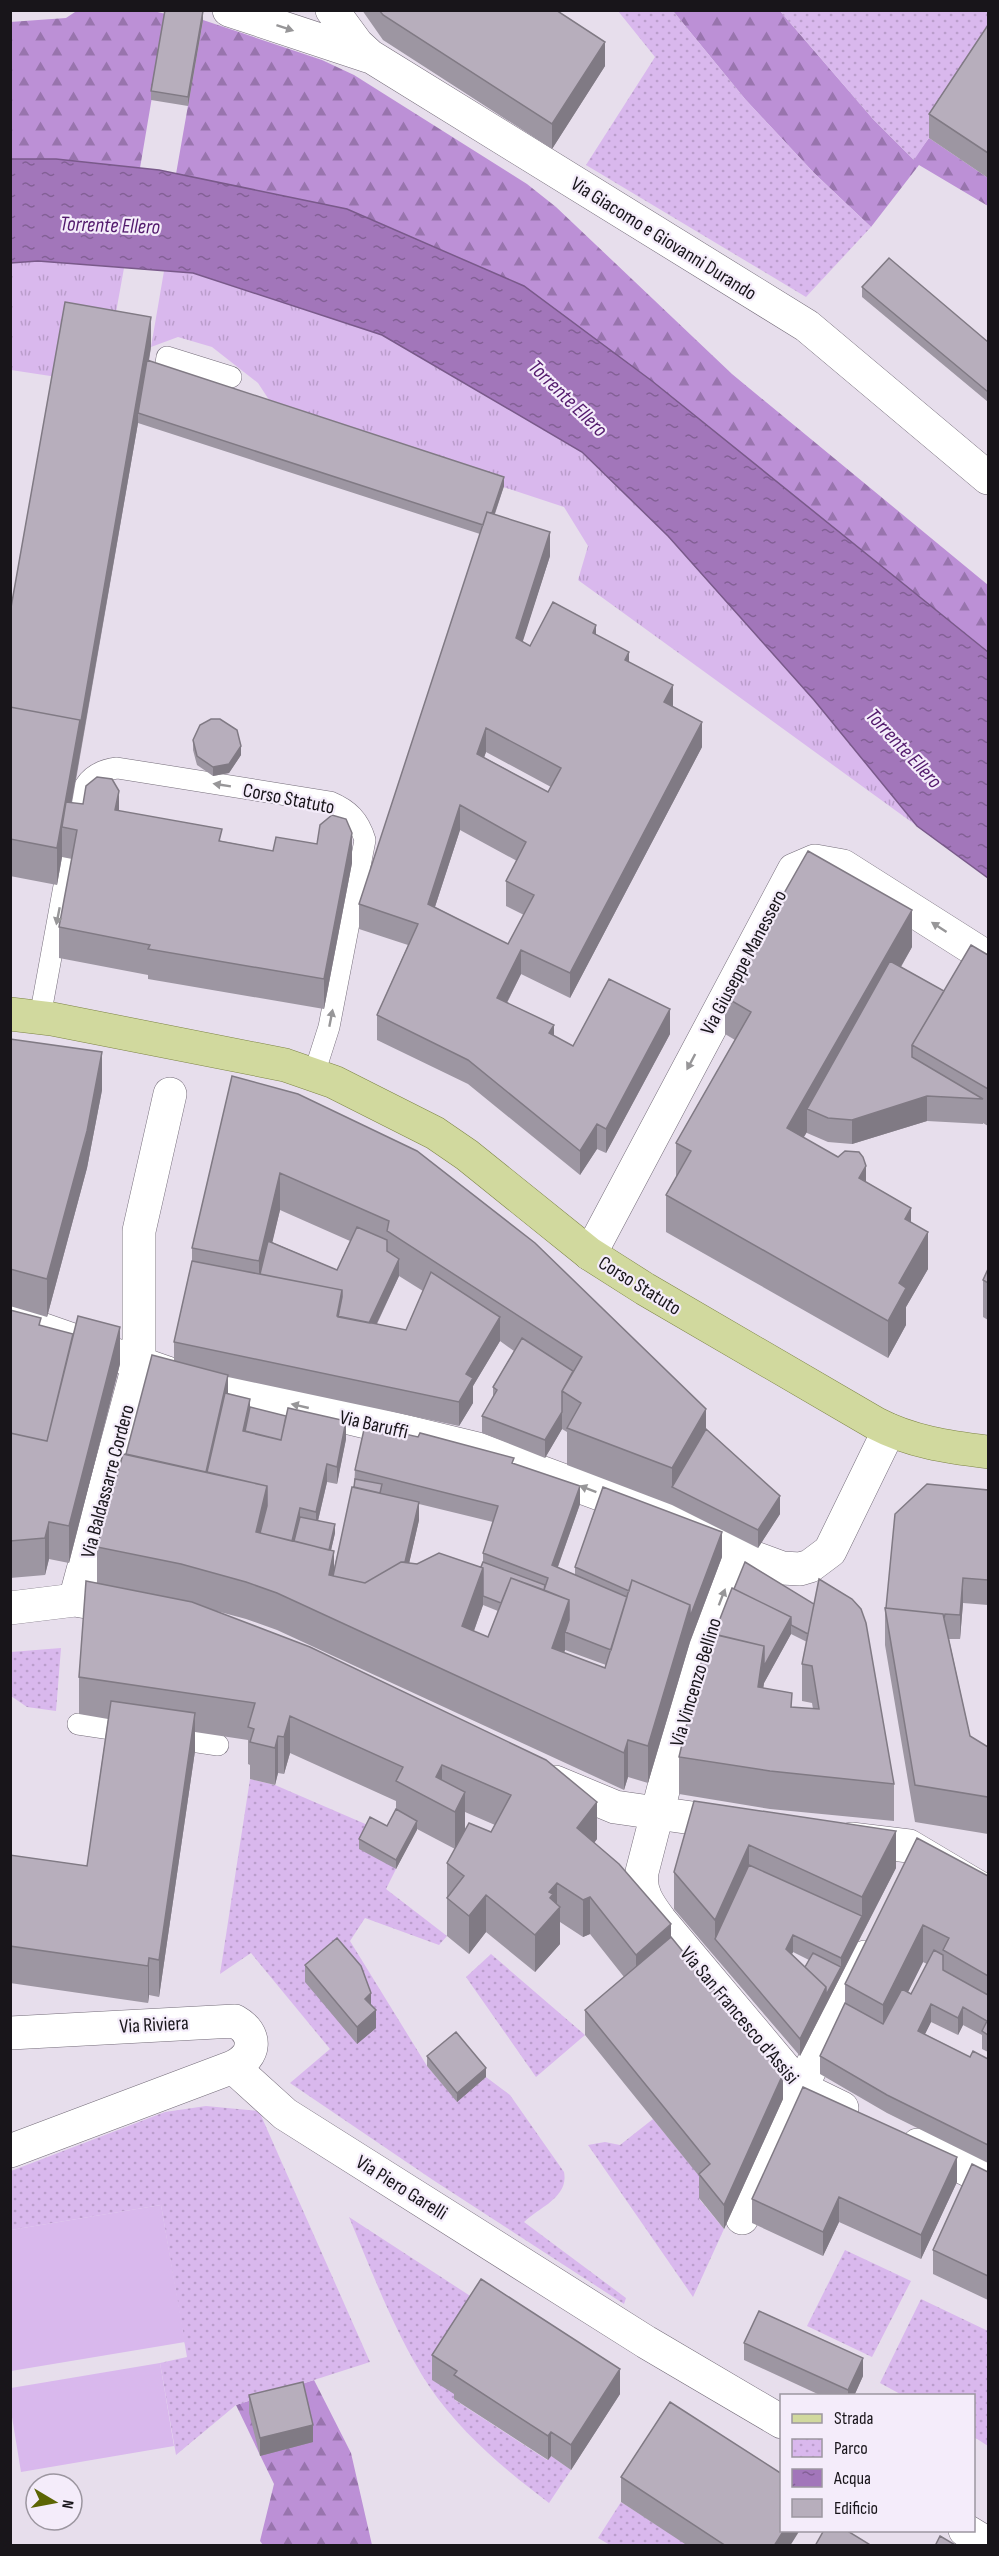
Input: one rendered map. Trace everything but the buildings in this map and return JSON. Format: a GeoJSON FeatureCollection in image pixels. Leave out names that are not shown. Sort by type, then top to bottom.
{"type":"FeatureCollection","features":[{"type":"Feature","properties":{"kind":"main road","name":"Corso Statuto"},"geometry":{"type":"LineString","coordinates":[[25,1016],[285,1065],[314,1074],[435,1132],[590,1254],[645,1289],[889,1430],[935,1446],[988,1452]]}},
{"type":"Feature","properties":{"kind":"street"},"geometry":{"type":"LineString","coordinates":[[229,10],[370,56]]}},
{"type":"Feature","properties":{"kind":"street","name":"Via Giacomo e Giovanni Durando"},"geometry":{"type":"LineString","coordinates":[[332,10],[357,44],[370,56],[807,326],[988,478]]}},
{"type":"Feature","properties":{"kind":"street","name":"Via Giuseppe Manessero"},"geometry":{"type":"LineString","coordinates":[[590,1254],[794,870],[815,861],[843,867],[988,958]]}},
{"type":"Feature","properties":{"kind":"street","name":"Via Baldassarre Cordero"},"geometry":{"type":"LineString","coordinates":[[75,1600],[139,1362],[139,1231],[170,1094]]}},
{"type":"Feature","properties":{"kind":"street","name":"Via Baruffi"},"geometry":{"type":"LineString","coordinates":[[10,1318],[178,1377],[478,1449],[665,1518],[764,1563],[791,1569],[800,1569],[820,1560],[830,1551],[839,1537],[889,1430]]}},
{"type":"Feature","properties":{"kind":"street","name":"Via Vincenzo Bellino"},"geometry":{"type":"LineString","coordinates":[[660,1920],[645,1899],[641,1879],[696,1663],[739,1552]]}},
{"type":"Feature","properties":{"kind":"street"},"geometry":{"type":"LineString","coordinates":[[10,1608],[75,1600],[162,1616]]}},
{"type":"Feature","properties":{"kind":"street"},"geometry":{"type":"LineString","coordinates":[[526,1768],[604,1804],[657,1814],[760,1827]]}},
{"type":"Feature","properties":{"kind":"street"},"geometry":{"type":"LineString","coordinates":[[817,1834],[909,1846],[988,1893]]}},
{"type":"Feature","properties":{"kind":"street"},"geometry":{"type":"LineString","coordinates":[[903,1881],[918,1850]]}},
{"type":"Feature","properties":{"kind":"street","name":"Via San Francesco d'Assisi"},"geometry":{"type":"LineString","coordinates":[[660,1920],[801,2088],[988,2180]]}},
{"type":"Feature","properties":{"kind":"street"},"geometry":{"type":"LineString","coordinates":[[742,2218],[801,2088],[877,1933]]}},
{"type":"Feature","properties":{"kind":"street","name":"Via Riviera"},"geometry":{"type":"LineString","coordinates":[[10,2033],[235,2021],[248,2030],[252,2045],[248,2058],[233,2067]]}},
{"type":"Feature","properties":{"kind":"street"},"geometry":{"type":"LineString","coordinates":[[10,2151],[233,2067]]}},
{"type":"Feature","properties":{"kind":"street","name":"Via Piero Garelli"},"geometry":{"type":"LineString","coordinates":[[233,2067],[285,2114],[646,2342],[780,2421]]}},
{"type":"Feature","properties":{"kind":"street"},"geometry":{"type":"LineString","coordinates":[[968,2532],[988,2544]]}},
{"type":"Feature","properties":{"kind":"lane"},"geometry":{"type":"LineString","coordinates":[[164,375],[167,357],[231,377]]}},
{"type":"Feature","properties":{"kind":"lane","name":"Corso Statuto"},"geometry":{"type":"LineString","coordinates":[[74,833],[81,794],[87,782],[105,770],[117,768],[330,802],[343,807],[354,817],[361,827],[365,840],[329,1027],[314,1074]]}},
{"type":"Feature","properties":{"kind":"lane","name":"Corso Statuto"},"geometry":{"type":"LineString","coordinates":[[25,1016],[69,859]]}},
{"type":"Feature","properties":{"kind":"lane"},"geometry":{"type":"LineString","coordinates":[[78,1724],[218,1745]]}},
{"type":"Feature","properties":{"kind":"green space"},"geometry":{"type":"Polygon","coordinates":[[[78,10],[149,10],[166,14],[140,168],[56,159],[11,159],[10,22],[66,18],[78,10]]]}},
{"type":"Feature","properties":{"kind":"green space"},"geometry":{"type":"Polygon","coordinates":[[[618,11],[673,11],[745,99],[814,173],[871,227],[806,297],[586,165],[655,57],[618,11]]]}},
{"type":"Feature","properties":{"kind":"green space"},"geometry":{"type":"Polygon","coordinates":[[[673,11],[780,11],[873,119],[913,159],[929,138],[988,178],[988,206],[919,165],[871,227],[814,173],[745,99],[673,11]]]}},
{"type":"Feature","properties":{"kind":"green space"},"geometry":{"type":"Polygon","coordinates":[[[780,11],[988,11],[988,49],[914,160],[873,119],[780,11]]]}},
{"type":"Feature","properties":{"kind":"green space"},"geometry":{"type":"Polygon","coordinates":[[[203,20],[322,60],[354,75],[527,184],[556,207],[732,374],[988,585],[988,652],[652,381],[176,174],[203,20]]]}},
{"type":"Feature","properties":{"kind":"green space"},"geometry":{"type":"Polygon","coordinates":[[[38,261],[124,268],[111,340],[57,377],[11,370],[10,263],[38,261]]]}},
{"type":"Feature","properties":{"kind":"green space"},"geometry":{"type":"Polygon","coordinates":[[[164,271],[193,273],[382,335],[582,452],[668,536],[814,700],[917,826],[578,580],[588,546],[564,507],[277,412],[258,383],[212,347],[178,337],[151,347],[164,271]]]}},
{"type":"Feature","properties":{"kind":"green space"},"geometry":{"type":"Polygon","coordinates":[[[61,1648],[56,1711],[27,1707],[11,1696],[11,1652],[61,1648]]]}},
{"type":"Feature","properties":{"kind":"green space"},"geometry":{"type":"Polygon","coordinates":[[[250,1779],[275,1785],[370,1826],[396,1869],[386,1889],[447,1936],[439,1945],[365,1918],[350,1941],[427,2066],[457,2101],[486,2077],[510,2095],[564,2172],[564,2181],[558,2195],[524,2222],[626,2298],[624,2304],[433,2180],[290,2083],[330,2049],[251,1953],[220,1974],[250,1779]]]}},
{"type":"Feature","properties":{"kind":"green space"},"geometry":{"type":"Polygon","coordinates":[[[491,1954],[585,2035],[536,2077],[466,1977],[491,1954]]]}},
{"type":"Feature","properties":{"kind":"green space"},"geometry":{"type":"Polygon","coordinates":[[[206,2106],[259,2111],[370,2362],[236,2405],[176,2455],[160,2363],[187,2357],[161,2205],[11,2230],[11,2171],[165,2112],[206,2106]]]}},
{"type":"Feature","properties":{"kind":"green space"},"geometry":{"type":"Polygon","coordinates":[[[653,2119],[710,2189],[699,2199],[724,2229],[693,2297],[588,2145],[605,2142],[620,2145],[653,2119]]]}},
{"type":"Feature","properties":{"kind":"green space"},"geometry":{"type":"Polygon","coordinates":[[[161,2205],[185,2342],[11,2371],[11,2230],[161,2205]]]}},
{"type":"Feature","properties":{"kind":"green space"},"geometry":{"type":"Polygon","coordinates":[[[349,2217],[481,2303],[455,2400],[547,2460],[551,2456],[571,2470],[549,2503],[469,2435],[429,2386],[395,2325],[349,2217]]]}},
{"type":"Feature","properties":{"kind":"green space"},"geometry":{"type":"Polygon","coordinates":[[[845,2250],[911,2281],[872,2357],[807,2326],[845,2250]]]}},
{"type":"Feature","properties":{"kind":"green space"},"geometry":{"type":"Polygon","coordinates":[[[921,2299],[988,2331],[988,2446],[975,2438],[975,2394],[900,2394],[880,2383],[921,2299]]]}},
{"type":"Feature","properties":{"kind":"green space"},"geometry":{"type":"Polygon","coordinates":[[[160,2363],[174,2446],[21,2472],[11,2411],[11,2388],[160,2363]]]}},
{"type":"Feature","properties":{"kind":"green space"},"geometry":{"type":"Polygon","coordinates":[[[314,2380],[351,2453],[372,2545],[263,2545],[260,2541],[274,2484],[236,2405],[314,2380]]]}},
{"type":"Feature","properties":{"kind":"green space"},"geometry":{"type":"Polygon","coordinates":[[[621,2502],[688,2545],[610,2545],[598,2538],[621,2502]]]}},
{"type":"Feature","properties":{"kind":"water","name":"Torrente Ellero"},"geometry":{"type":"Polygon","coordinates":[[[11,159],[56,159],[159,170],[347,209],[524,286],[652,381],[988,652],[988,878],[917,826],[814,700],[668,536],[582,452],[382,335],[193,273],[38,261],[11,263],[11,159]]]}}]}
